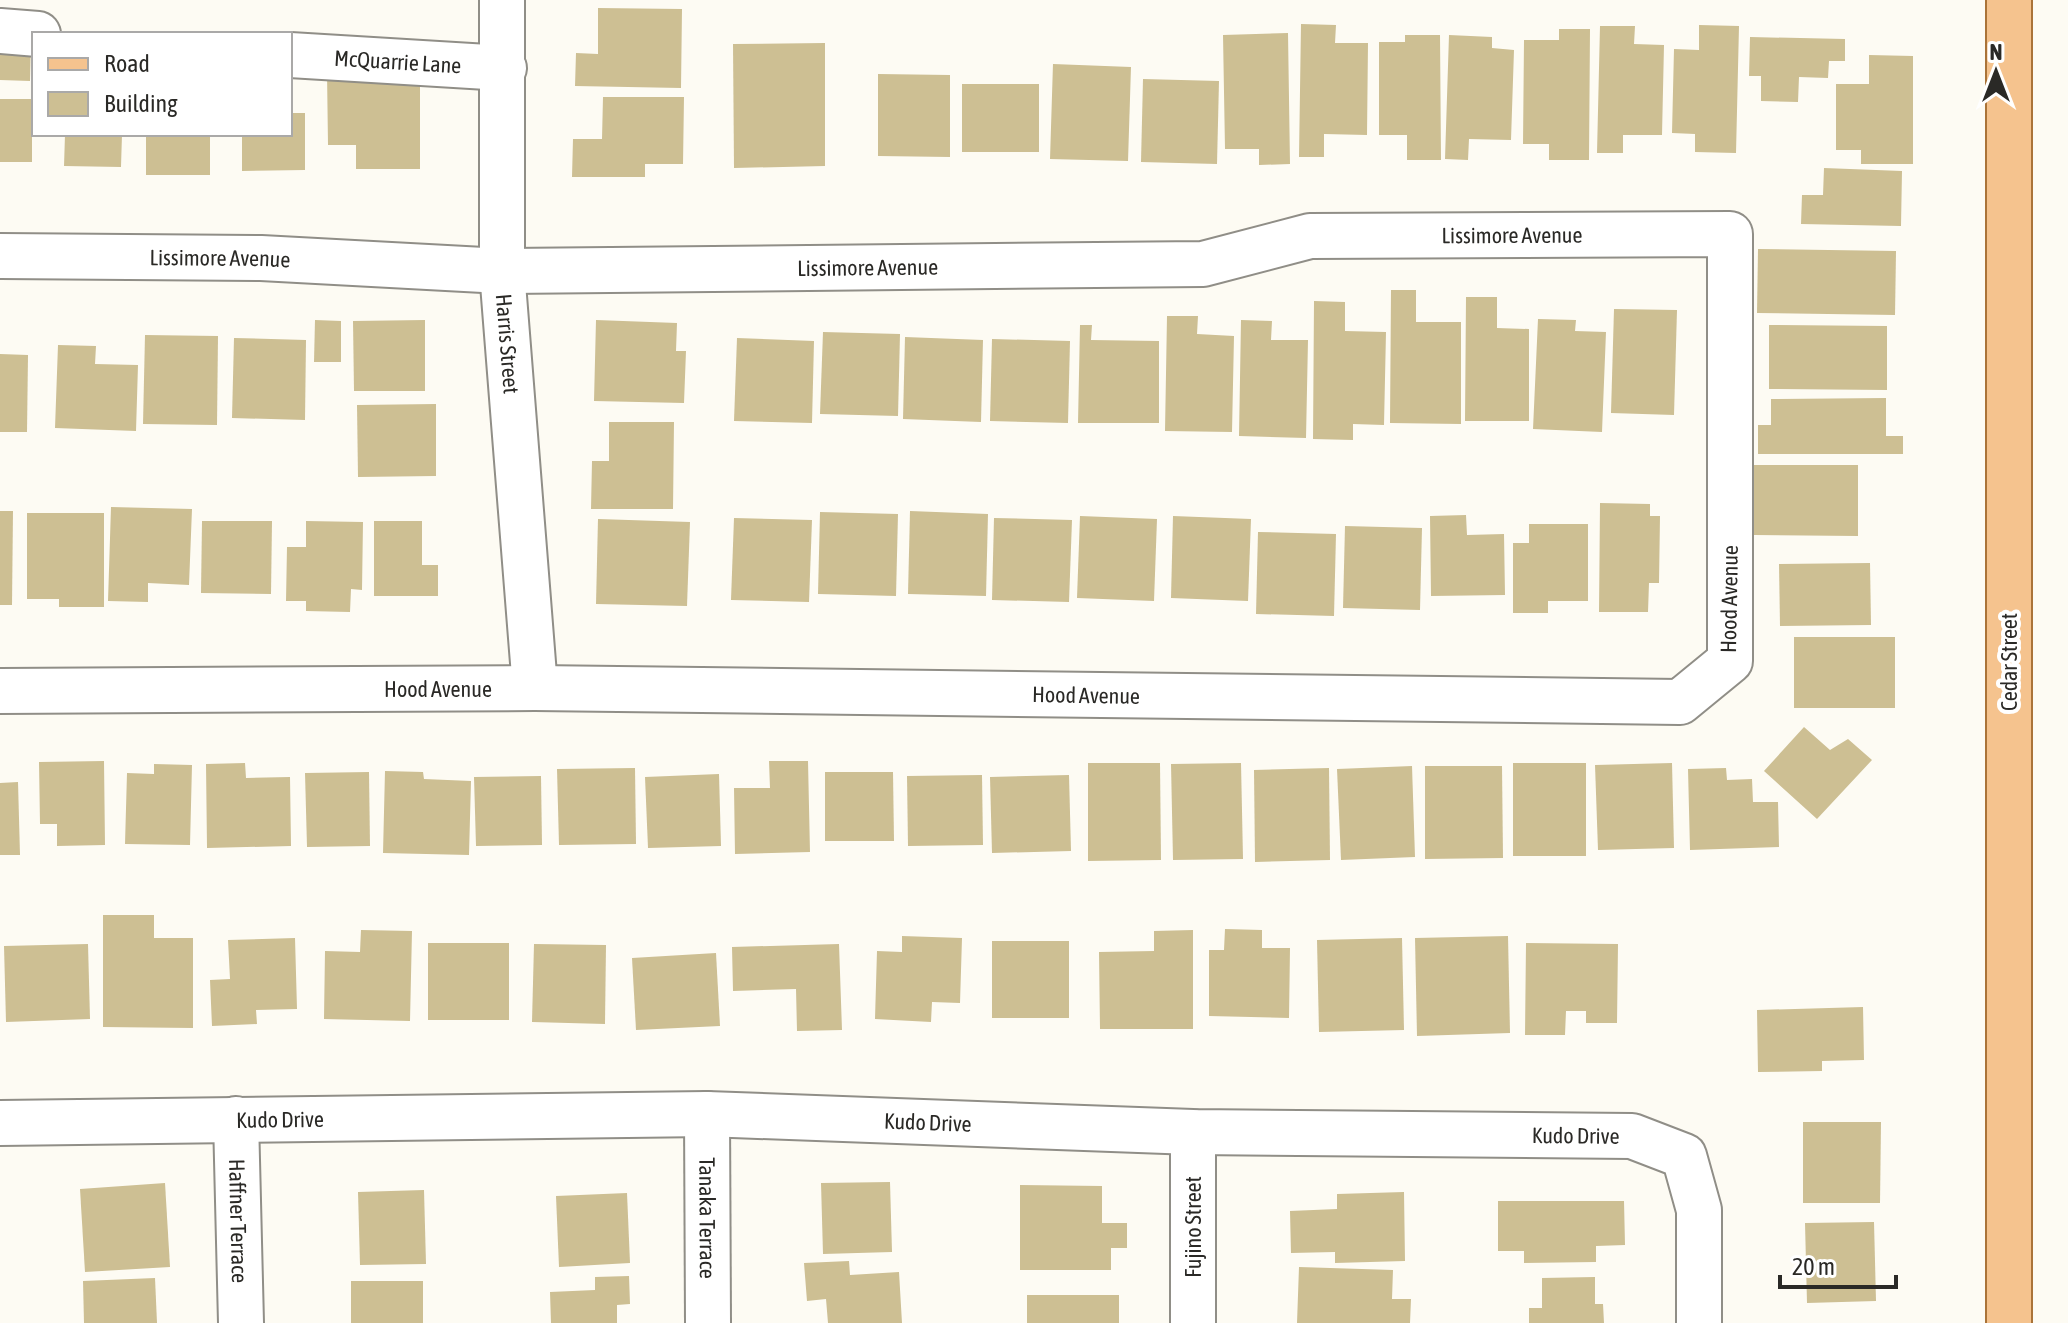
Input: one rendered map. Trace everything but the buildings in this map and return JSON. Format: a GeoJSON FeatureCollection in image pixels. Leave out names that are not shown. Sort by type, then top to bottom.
{"type":"FeatureCollection","features":[{"type":"Feature","properties":{"kind":"main road","name":"Cedar Street"},"geometry":{"type":"LineString","coordinates":[[2009,0],[2009,1323]]}},
{"type":"Feature","properties":{"kind":"street","name":"Harris Street"},"geometry":{"type":"LineString","coordinates":[[502,0],[502,271],[535,688]]}},
{"type":"Feature","properties":{"kind":"street"},"geometry":{"type":"LineString","coordinates":[[0,31],[32,34]]}},
{"type":"Feature","properties":{"kind":"street","name":"McQuarrie Lane"},"geometry":{"type":"LineString","coordinates":[[292,55],[504,68]]}},
{"type":"Feature","properties":{"kind":"street","name":"Lissimore Avenue"},"geometry":{"type":"LineString","coordinates":[[0,256],[261,258],[502,271],[1203,264],[1310,236],[1730,234]]}},
{"type":"Feature","properties":{"kind":"street","name":"Hood Avenue"},"geometry":{"type":"LineString","coordinates":[[0,691],[535,688],[1680,702],[1730,661],[1730,234]]}},
{"type":"Feature","properties":{"kind":"street","name":"Kudo Drive"},"geometry":{"type":"LineString","coordinates":[[0,1123],[707,1114],[1193,1132],[1632,1136],[1684,1156],[1699,1210],[1699,1323]]}},
{"type":"Feature","properties":{"kind":"street","name":"Tanaka Terrace"},"geometry":{"type":"LineString","coordinates":[[707,1114],[708,1323]]}},
{"type":"Feature","properties":{"kind":"street","name":"Haffner Terrace"},"geometry":{"type":"LineString","coordinates":[[236,1119],[241,1323]]}},
{"type":"Feature","properties":{"kind":"street","name":"Fujino Street"},"geometry":{"type":"LineString","coordinates":[[1193,1132],[1193,1323]]}}]}
